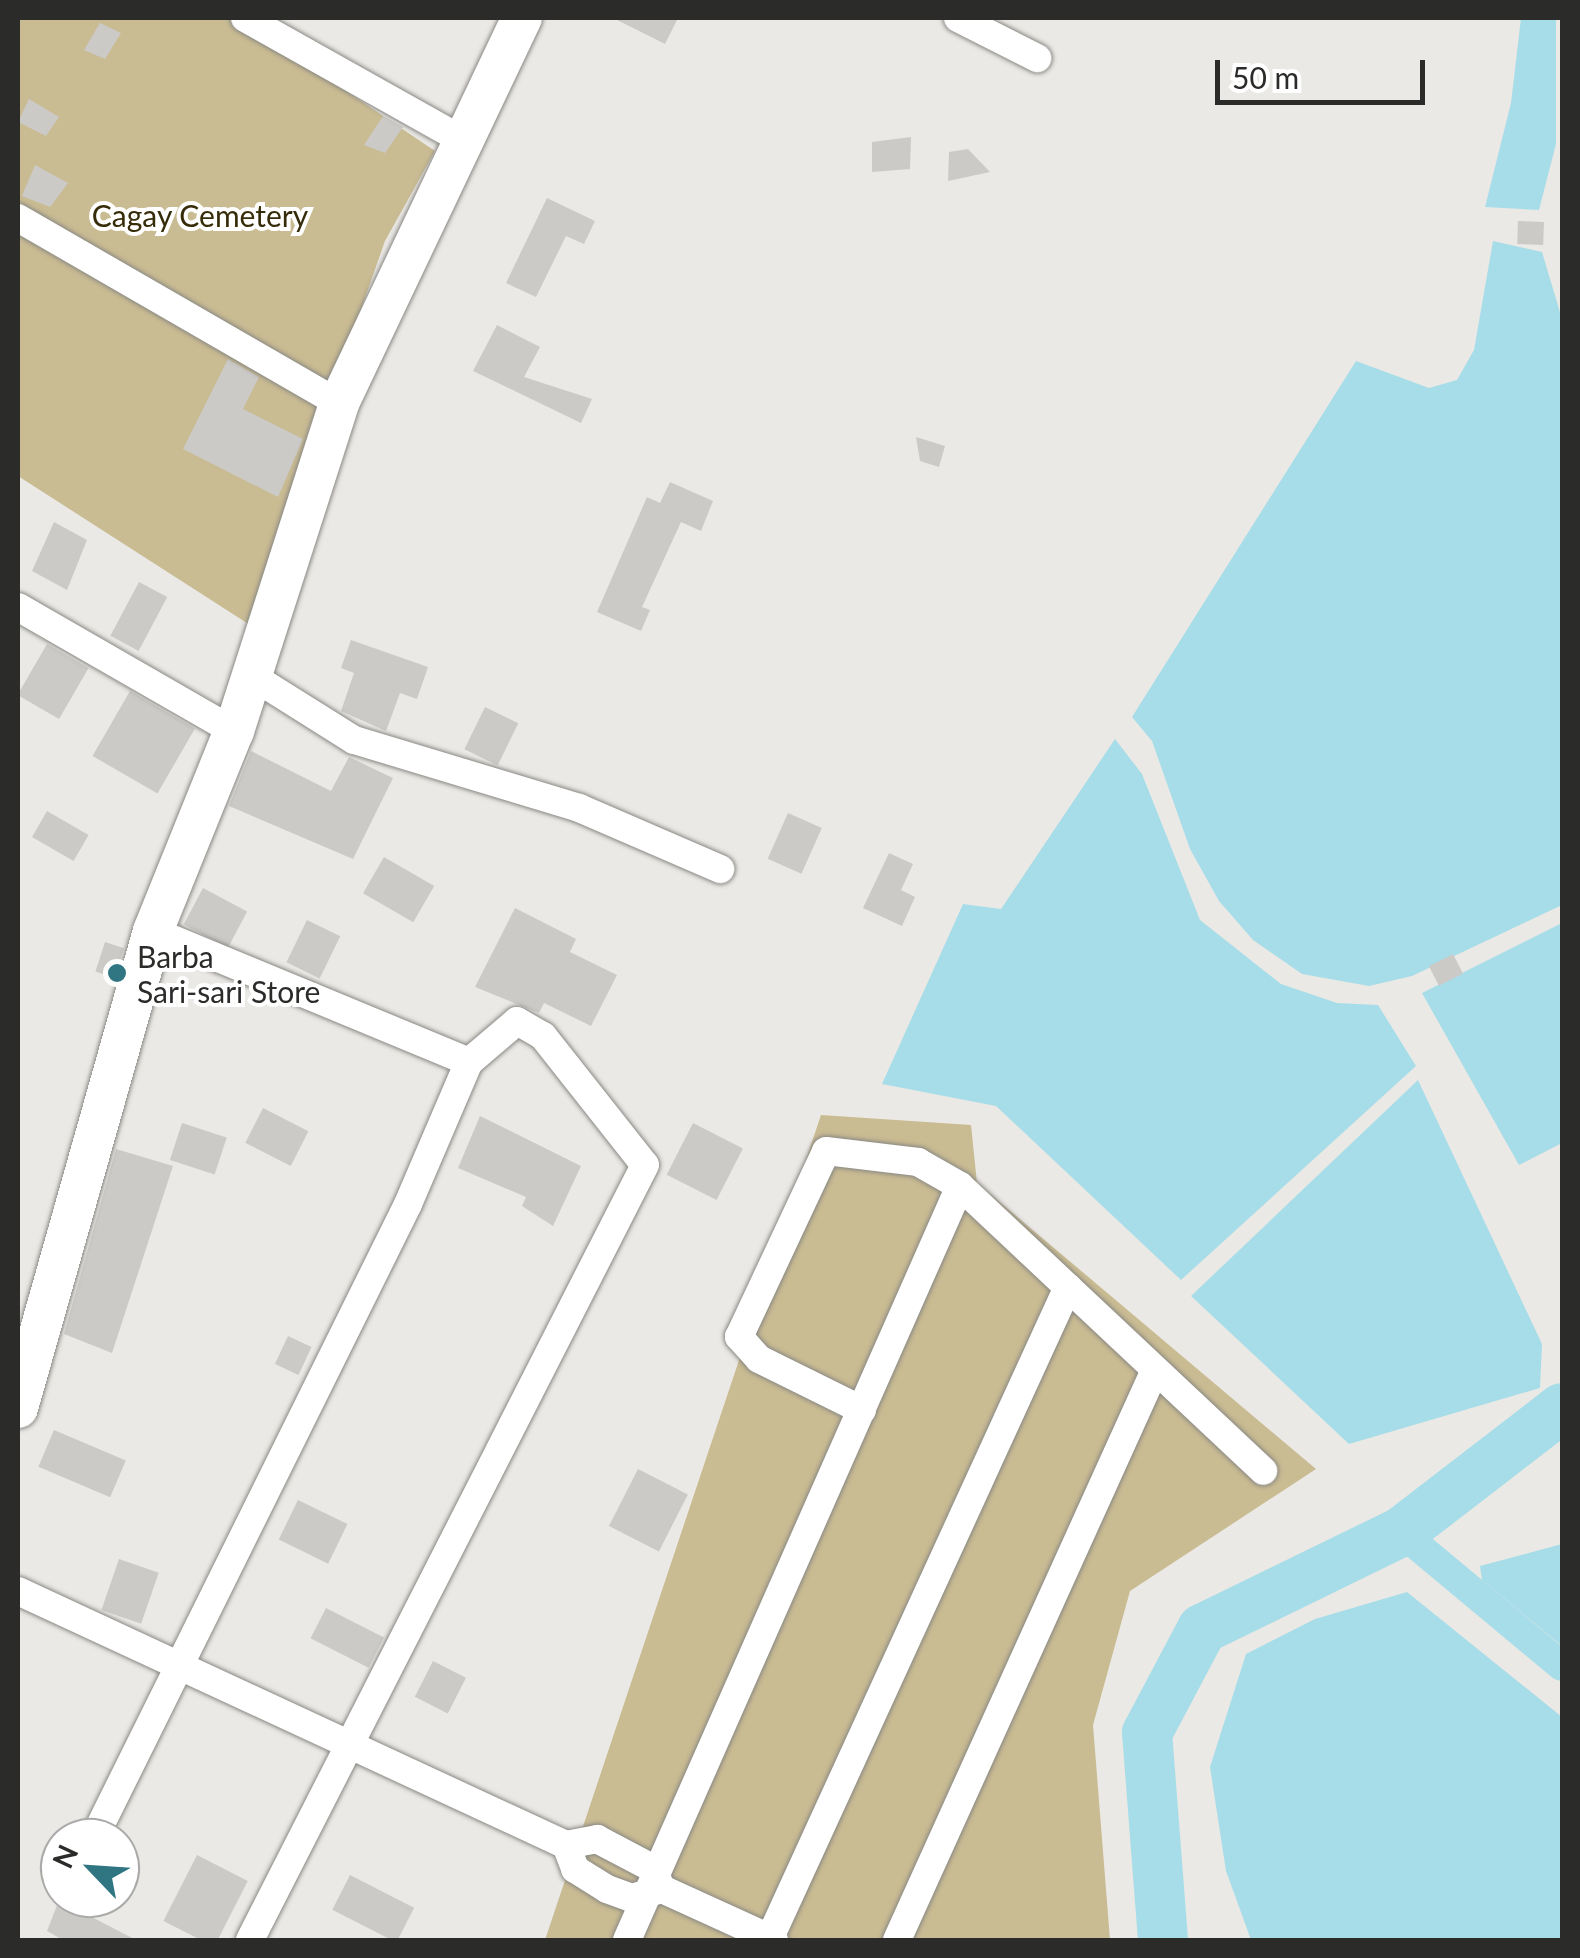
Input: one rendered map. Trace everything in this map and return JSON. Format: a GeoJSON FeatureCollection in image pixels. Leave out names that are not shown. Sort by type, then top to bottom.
{"type":"FeatureCollection","features":[{"type":"Feature","properties":{"kind":"street"},"geometry":{"type":"LineString","coordinates":[[245,18],[461,139]]}},
{"type":"Feature","properties":{"kind":"street"},"geometry":{"type":"LineString","coordinates":[[18,1408],[153,932],[234,731],[338,404],[522,18]]}},
{"type":"Feature","properties":{"kind":"street"},"geometry":{"type":"LineString","coordinates":[[958,18],[1037,58]]}},
{"type":"Feature","properties":{"kind":"street"},"geometry":{"type":"LineString","coordinates":[[18,218],[338,404]]}},
{"type":"Feature","properties":{"kind":"street"},"geometry":{"type":"LineString","coordinates":[[18,606],[234,731]]}},
{"type":"Feature","properties":{"kind":"street"},"geometry":{"type":"LineString","coordinates":[[252,676],[354,740],[579,808],[720,869]]}},
{"type":"Feature","properties":{"kind":"street"},"geometry":{"type":"LineString","coordinates":[[153,932],[469,1062]]}},
{"type":"Feature","properties":{"kind":"street"},"geometry":{"type":"LineString","coordinates":[[104,1818],[408,1204],[469,1062],[518,1021],[544,1036],[645,1165],[250,1940]]}},
{"type":"Feature","properties":{"kind":"street"},"geometry":{"type":"LineString","coordinates":[[862,1410],[759,1359],[739,1337],[753,1293],[826,1150],[918,1162],[960,1186],[1263,1471]]}},
{"type":"Feature","properties":{"kind":"street"},"geometry":{"type":"LineString","coordinates":[[627,1940],[655,1887],[960,1186]]}},
{"type":"Feature","properties":{"kind":"street"},"geometry":{"type":"LineString","coordinates":[[18,1591],[175,1670],[566,1845],[597,1838],[643,1862],[655,1887],[771,1940],[1068,1287]]}},
{"type":"Feature","properties":{"kind":"street"},"geometry":{"type":"LineString","coordinates":[[897,1940],[1155,1370]]}},
{"type":"Feature","properties":{"kind":"street"},"geometry":{"type":"LineString","coordinates":[[566,1845],[580,1873],[624,1896],[655,1887]]}},
{"type":"Feature","properties":{"kind":"green space","name":"Cagay Cemetery"},"geometry":{"type":"Polygon","coordinates":[[[18,18],[238,18],[435,151],[385,241],[250,625],[18,476],[18,18]]]}},
{"type":"Feature","properties":{"kind":"green space"},"geometry":{"type":"Polygon","coordinates":[[[821,1115],[971,1125],[977,1183],[1316,1469],[1130,1591],[1093,1725],[1110,1940],[545,1940],[821,1115]]]}},
{"type":"Feature","properties":{"kind":"water"},"geometry":{"type":"Polygon","coordinates":[[[1521,18],[1556,18],[1556,144],[1539,210],[1485,207],[1511,103],[1521,18]]]}},
{"type":"Feature","properties":{"kind":"water"},"geometry":{"type":"Polygon","coordinates":[[[1493,241],[1542,252],[1562,319],[1562,905],[1412,976],[1369,986],[1302,974],[1253,940],[1219,901],[1190,849],[1152,741],[1132,717],[1356,361],[1429,388],[1457,380],[1474,350],[1493,241]]]}},
{"type":"Feature","properties":{"kind":"water"},"geometry":{"type":"Polygon","coordinates":[[[1115,739],[1142,774],[1200,920],[1281,984],[1337,1003],[1378,1005],[1416,1066],[1181,1280],[996,1106],[882,1084],[963,904],[1001,909],[1115,739]]]}},
{"type":"Feature","properties":{"kind":"water"},"geometry":{"type":"Polygon","coordinates":[[[1562,923],[1562,1143],[1519,1165],[1422,993],[1562,923]]]}},
{"type":"Feature","properties":{"kind":"water"},"geometry":{"type":"Polygon","coordinates":[[[1418,1080],[1542,1344],[1540,1388],[1349,1444],[1191,1296],[1418,1080]]]}},
{"type":"Feature","properties":{"kind":"water"},"geometry":{"type":"Polygon","coordinates":[[[1562,1544],[1562,1646],[1482,1580],[1480,1566],[1562,1544]]]}},
{"type":"Feature","properties":{"kind":"water"},"geometry":{"type":"Polygon","coordinates":[[[1407,1592],[1562,1717],[1562,1940],[1251,1940],[1226,1871],[1210,1767],[1246,1654],[1315,1619],[1407,1592]]]}},
{"type":"Feature","properties":{"kind":"building"},"geometry":{"type":"Polygon","coordinates":[[[613,18],[678,18],[665,44],[613,18]]]}},
{"type":"Feature","properties":{"kind":"building"},"geometry":{"type":"Polygon","coordinates":[[[100,23],[121,33],[105,59],[84,50],[100,23]]]}},
{"type":"Feature","properties":{"kind":"building"},"geometry":{"type":"Polygon","coordinates":[[[29,99],[59,117],[46,136],[18,122],[29,99]]]}},
{"type":"Feature","properties":{"kind":"building"},"geometry":{"type":"Polygon","coordinates":[[[383,116],[403,127],[385,153],[364,145],[383,116]]]}},
{"type":"Feature","properties":{"kind":"building"},"geometry":{"type":"Polygon","coordinates":[[[911,137],[910,169],[872,172],[872,142],[911,137]]]}},
{"type":"Feature","properties":{"kind":"building"},"geometry":{"type":"Polygon","coordinates":[[[968,149],[990,172],[948,181],[949,152],[968,149]]]}},
{"type":"Feature","properties":{"kind":"building"},"geometry":{"type":"Polygon","coordinates":[[[35,165],[68,183],[50,207],[22,196],[35,165]]]}},
{"type":"Feature","properties":{"kind":"building"},"geometry":{"type":"Polygon","coordinates":[[[547,198],[595,221],[584,244],[566,236],[536,297],[506,283],[547,198]]]}},
{"type":"Feature","properties":{"kind":"building"},"geometry":{"type":"Polygon","coordinates":[[[1518,221],[1544,222],[1543,245],[1517,244],[1518,221]]]}},
{"type":"Feature","properties":{"kind":"building"},"geometry":{"type":"Polygon","coordinates":[[[497,325],[540,347],[524,377],[592,399],[581,423],[473,371],[497,325]]]}},
{"type":"Feature","properties":{"kind":"building"},"geometry":{"type":"Polygon","coordinates":[[[228,359],[259,377],[243,409],[303,439],[278,497],[183,449],[228,359]]]}},
{"type":"Feature","properties":{"kind":"building"},"geometry":{"type":"Polygon","coordinates":[[[916,437],[945,446],[939,467],[920,461],[916,437]]]}},
{"type":"Feature","properties":{"kind":"building"},"geometry":{"type":"Polygon","coordinates":[[[670,482],[713,501],[701,531],[681,522],[642,607],[650,610],[641,631],[597,612],[647,497],[660,503],[670,482]]]}},
{"type":"Feature","properties":{"kind":"building"},"geometry":{"type":"Polygon","coordinates":[[[54,522],[87,540],[67,590],[32,571],[54,522]]]}},
{"type":"Feature","properties":{"kind":"building"},"geometry":{"type":"Polygon","coordinates":[[[139,582],[167,597],[139,651],[110,636],[139,582]]]}},
{"type":"Feature","properties":{"kind":"building"},"geometry":{"type":"Polygon","coordinates":[[[351,640],[428,667],[417,699],[400,693],[386,731],[341,711],[354,673],[341,668],[351,640]]]}},
{"type":"Feature","properties":{"kind":"building"},"geometry":{"type":"Polygon","coordinates":[[[47,644],[89,668],[59,719],[18,695],[47,644]]]}},
{"type":"Feature","properties":{"kind":"building"},"geometry":{"type":"Polygon","coordinates":[[[130,691],[195,728],[157,793],[92,756],[130,691]]]}},
{"type":"Feature","properties":{"kind":"building"},"geometry":{"type":"Polygon","coordinates":[[[485,707],[518,723],[498,765],[464,749],[485,707]]]}},
{"type":"Feature","properties":{"kind":"building"},"geometry":{"type":"Polygon","coordinates":[[[251,751],[331,791],[349,757],[393,778],[353,859],[229,806],[251,751]]]}},
{"type":"Feature","properties":{"kind":"building"},"geometry":{"type":"Polygon","coordinates":[[[47,811],[89,835],[74,861],[32,837],[47,811]]]}},
{"type":"Feature","properties":{"kind":"building"},"geometry":{"type":"Polygon","coordinates":[[[788,813],[822,828],[801,874],[768,859],[788,813]]]}},
{"type":"Feature","properties":{"kind":"building"},"geometry":{"type":"Polygon","coordinates":[[[889,853],[913,864],[901,890],[915,897],[902,926],[863,908],[889,853]]]}},
{"type":"Feature","properties":{"kind":"building"},"geometry":{"type":"Polygon","coordinates":[[[384,857],[434,886],[413,922],[363,893],[384,857]]]}},
{"type":"Feature","properties":{"kind":"building"},"geometry":{"type":"Polygon","coordinates":[[[203,888],[247,911],[228,948],[184,924],[203,888]]]}},
{"type":"Feature","properties":{"kind":"building"},"geometry":{"type":"Polygon","coordinates":[[[515,908],[576,939],[570,952],[617,975],[591,1026],[544,1003],[539,1013],[475,987],[515,908]]]}},
{"type":"Feature","properties":{"kind":"building"},"geometry":{"type":"Polygon","coordinates":[[[307,920],[340,936],[320,978],[286,962],[307,920]]]}},
{"type":"Feature","properties":{"kind":"building"},"geometry":{"type":"Polygon","coordinates":[[[105,942],[124,948],[114,978],[95,971],[105,942]]]}},
{"type":"Feature","properties":{"kind":"building"},"geometry":{"type":"Polygon","coordinates":[[[1453,954],[1463,974],[1439,986],[1429,966],[1453,954]]]}},
{"type":"Feature","properties":{"kind":"building"},"geometry":{"type":"Polygon","coordinates":[[[263,1108],[308,1131],[291,1166],[245,1143],[263,1108]]]}},
{"type":"Feature","properties":{"kind":"building"},"geometry":{"type":"Polygon","coordinates":[[[480,1116],[581,1166],[553,1226],[522,1206],[526,1197],[458,1168],[480,1116]]]}},
{"type":"Feature","properties":{"kind":"building"},"geometry":{"type":"Polygon","coordinates":[[[182,1123],[227,1138],[215,1175],[170,1160],[182,1123]]]}},
{"type":"Feature","properties":{"kind":"building"},"geometry":{"type":"Polygon","coordinates":[[[693,1123],[743,1148],[717,1200],[667,1175],[693,1123]]]}},
{"type":"Feature","properties":{"kind":"building"},"geometry":{"type":"Polygon","coordinates":[[[116,1149],[173,1166],[112,1353],[64,1334],[116,1149]]]}},
{"type":"Feature","properties":{"kind":"building"},"geometry":{"type":"Polygon","coordinates":[[[288,1336],[312,1347],[298,1375],[275,1364],[288,1336]]]}},
{"type":"Feature","properties":{"kind":"building"},"geometry":{"type":"Polygon","coordinates":[[[54,1430],[126,1460],[110,1497],[38,1467],[54,1430]]]}},
{"type":"Feature","properties":{"kind":"building"},"geometry":{"type":"Polygon","coordinates":[[[638,1469],[688,1494],[659,1551],[609,1526],[638,1469]]]}},
{"type":"Feature","properties":{"kind":"building"},"geometry":{"type":"Polygon","coordinates":[[[298,1500],[347,1524],[328,1564],[279,1540],[298,1500]]]}},
{"type":"Feature","properties":{"kind":"building"},"geometry":{"type":"Polygon","coordinates":[[[119,1559],[159,1573],[141,1624],[101,1610],[119,1559]]]}},
{"type":"Feature","properties":{"kind":"building"},"geometry":{"type":"Polygon","coordinates":[[[326,1608],[384,1638],[368,1668],[311,1638],[326,1608]]]}},
{"type":"Feature","properties":{"kind":"building"},"geometry":{"type":"Polygon","coordinates":[[[433,1661],[466,1678],[448,1713],[415,1697],[433,1661]]]}},
{"type":"Feature","properties":{"kind":"building"},"geometry":{"type":"Polygon","coordinates":[[[197,1855],[248,1881],[218,1940],[201,1940],[163,1921],[197,1855]]]}},
{"type":"Feature","properties":{"kind":"building"},"geometry":{"type":"Polygon","coordinates":[[[350,1875],[414,1908],[398,1940],[332,1910],[350,1875]]]}},
{"type":"Feature","properties":{"kind":"building"},"geometry":{"type":"Polygon","coordinates":[[[52,1918],[94,1918],[136,1940],[63,1940],[47,1931],[52,1918]]]}},
{"type":"Feature","properties":{"kind":"waterway"},"geometry":{"type":"LineString","coordinates":[[1163,1940],[1147,1733],[1202,1629],[1401,1532],[1562,1408]]}},
{"type":"Feature","properties":{"kind":"waterway"},"geometry":{"type":"LineString","coordinates":[[1401,1532],[1562,1666]]}},
{"type":"Feature","properties":{"kind":"place","name":"Barba Sari-sari Store"},"geometry":{"type":"Point","coordinates":[117,973]}}]}
